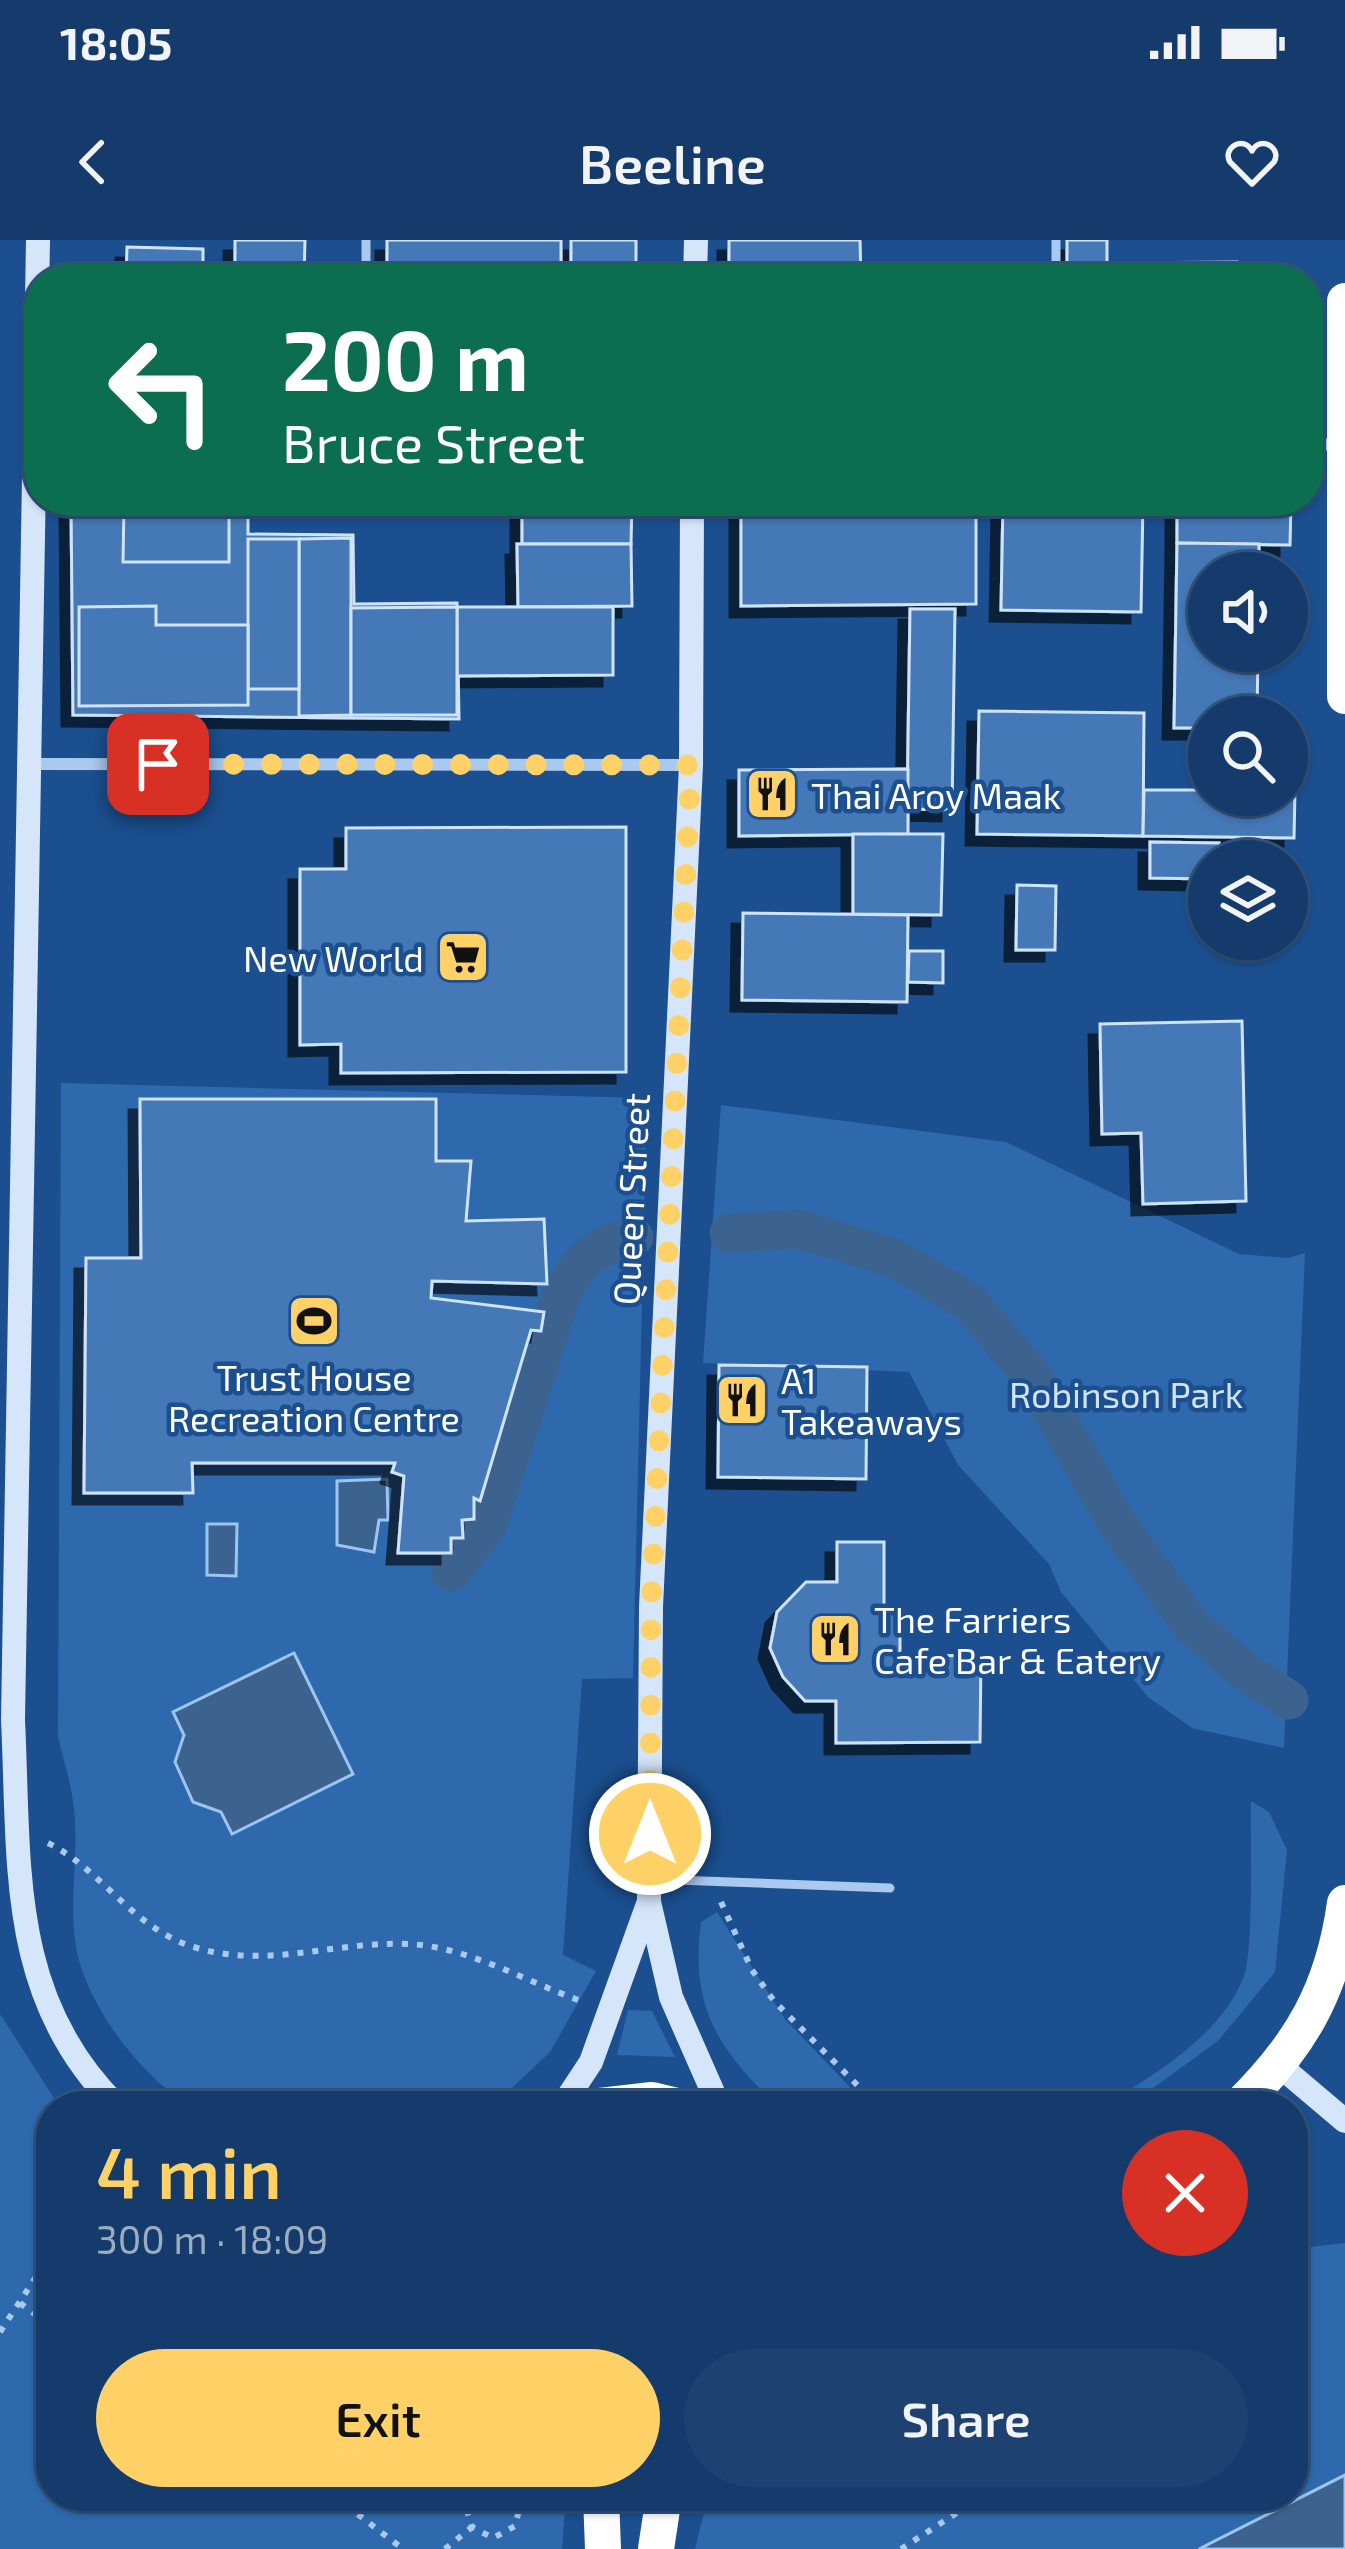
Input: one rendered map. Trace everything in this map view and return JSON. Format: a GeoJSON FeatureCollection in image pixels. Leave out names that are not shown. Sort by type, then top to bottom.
{"type":"FeatureCollection","features":[{"type":"Feature","properties":{"kind":"highway"},"geometry":{"type":"LineString","coordinates":[[1345,301],[1332,444],[1345,697]]}},
{"type":"Feature","properties":{"kind":"highway"},"geometry":{"type":"LineString","coordinates":[[1254,2091],[1280,2066],[1307,2024],[1338,1958],[1345,1904]]}},
{"type":"Feature","properties":{"kind":"highway"},"geometry":{"type":"LineString","coordinates":[[602,2511],[603,2549]]}},
{"type":"Feature","properties":{"kind":"highway"},"geometry":{"type":"LineString","coordinates":[[656,2549],[662,2511]]}},
{"type":"Feature","properties":{"kind":"street"},"geometry":{"type":"LineString","coordinates":[[37,516],[7,1722],[22,1908],[37,1985],[59,2035],[105,2091]]}},
{"type":"Feature","properties":{"kind":"street","name":"Queen Street"},"geometry":{"type":"LineString","coordinates":[[692,516],[691,765],[651,1607],[649,1891],[671,1997],[712,2091]]}},
{"type":"Feature","properties":{"kind":"street"},"geometry":{"type":"LineString","coordinates":[[29,764],[691,765]]}},
{"type":"Feature","properties":{"kind":"street","name":"Queen Street"},"geometry":{"type":"LineString","coordinates":[[572,2091],[591,2062],[649,1891]]}},
{"type":"Feature","properties":{"kind":"street"},"geometry":{"type":"LineString","coordinates":[[1280,2066],[1345,2121]]}},
{"type":"Feature","properties":{"kind":"lane"},"geometry":{"type":"LineString","coordinates":[[649,1891],[890,1888]]}},
{"type":"Feature","properties":{"kind":"path"},"geometry":{"type":"LineString","coordinates":[[18,1828],[66,1852],[147,1924],[194,1948],[260,1959],[381,1944],[434,1946],[590,2003]]}},
{"type":"Feature","properties":{"kind":"path"},"geometry":{"type":"LineString","coordinates":[[719,1898],[752,1970],[774,2001],[863,2091]]}},
{"type":"Feature","properties":{"kind":"path"},"geometry":{"type":"LineString","coordinates":[[0,2332],[36,2278]]}},
{"type":"Feature","properties":{"kind":"path"},"geometry":{"type":"LineString","coordinates":[[20,2303],[36,2315]]}},
{"type":"Feature","properties":{"kind":"path"},"geometry":{"type":"LineString","coordinates":[[354,2511],[404,2549]]}},
{"type":"Feature","properties":{"kind":"path"},"geometry":{"type":"LineString","coordinates":[[467,2511],[472,2527],[494,2538],[509,2532],[519,2518],[517,2511]]}},
{"type":"Feature","properties":{"kind":"path"},"geometry":{"type":"LineString","coordinates":[[901,2549],[959,2511]]}},
{"type":"Feature","properties":{"kind":"path"},"geometry":{"type":"LineString","coordinates":[[446,2549],[472,2527]]}},
{"type":"Feature","properties":{"kind":"green space"},"geometry":{"type":"Polygon","coordinates":[[[61,1083],[647,1098],[633,1678],[582,1679],[563,1955],[596,1971],[550,2052],[509,2091],[170,2091],[116,2034],[80,1964],[73,1906],[75,1818],[58,1737],[61,1083]]]}},
{"type":"Feature","properties":{"kind":"green space","name":"Robinson Park"},"geometry":{"type":"Polygon","coordinates":[[[721,1105],[1006,1142],[1239,1254],[1288,1258],[1305,1253],[1284,1748],[1192,1728],[1148,1697],[1061,1592],[1049,1564],[958,1465],[909,1372],[703,1363],[721,1105]]]}},
{"type":"Feature","properties":{"kind":"green space"},"geometry":{"type":"Polygon","coordinates":[[[1251,1801],[1269,1812],[1287,1850],[1275,1972],[1218,2041],[1149,2091],[1127,2091],[1184,2052],[1234,1997],[1247,1962],[1251,1801]]]}},
{"type":"Feature","properties":{"kind":"green space"},"geometry":{"type":"Polygon","coordinates":[[[717,1912],[785,2019],[854,2091],[763,2091],[738,2064],[704,2002],[701,1922],[717,1912]]]}},
{"type":"Feature","properties":{"kind":"green space"},"geometry":{"type":"Polygon","coordinates":[[[628,2010],[652,2011],[675,2057],[617,2055],[628,2010]]]}},
{"type":"Feature","properties":{"kind":"green space"},"geometry":{"type":"Polygon","coordinates":[[[0,2014],[49,2091],[36,2091],[36,2511],[565,2511],[562,2549],[0,2549],[0,2014]]]}},
{"type":"Feature","properties":{"kind":"green space"},"geometry":{"type":"Polygon","coordinates":[[[1345,2243],[1345,2475],[1308,2494],[1308,2247],[1345,2243]]]}},
{"type":"Feature","properties":{"kind":"green space"},"geometry":{"type":"Polygon","coordinates":[[[704,2511],[1274,2511],[1199,2549],[695,2549],[704,2511]]]}},
{"type":"Feature","properties":{"kind":"shaded area"},"geometry":{"type":"Polygon","coordinates":[[[387,1479],[388,1520],[379,1520],[374,1552],[337,1545],[337,1481],[387,1479]]]}},
{"type":"Feature","properties":{"kind":"shaded area"},"geometry":{"type":"Polygon","coordinates":[[[207,1524],[237,1524],[236,1576],[207,1575],[207,1524]]]}},
{"type":"Feature","properties":{"kind":"shaded area"},"geometry":{"type":"Polygon","coordinates":[[[294,1653],[353,1774],[232,1834],[221,1812],[193,1802],[175,1762],[184,1735],[173,1712],[294,1653]]]}},
{"type":"Feature","properties":{"kind":"shaded area"},"geometry":{"type":"Polygon","coordinates":[[[1345,2475],[1345,2549],[1199,2549],[1274,2511],[1308,2511],[1308,2494],[1345,2475]]]}},
{"type":"Feature","properties":{"kind":"building"},"geometry":{"type":"Polygon","coordinates":[[[235,240],[305,240],[304,264],[235,264],[235,240]]]}},
{"type":"Feature","properties":{"kind":"building"},"geometry":{"type":"Polygon","coordinates":[[[387,240],[561,240],[561,264],[387,264],[387,240]]]}},
{"type":"Feature","properties":{"kind":"building"},"geometry":{"type":"Polygon","coordinates":[[[571,240],[636,240],[636,264],[571,264],[571,240]]]}},
{"type":"Feature","properties":{"kind":"building"},"geometry":{"type":"Polygon","coordinates":[[[729,240],[860,240],[861,264],[729,264],[729,240]]]}},
{"type":"Feature","properties":{"kind":"building"},"geometry":{"type":"Polygon","coordinates":[[[1067,240],[1107,240],[1107,264],[1067,264],[1067,240]]]}},
{"type":"Feature","properties":{"kind":"building"},"geometry":{"type":"Polygon","coordinates":[[[127,247],[203,249],[203,264],[126,264],[127,247]]]}},
{"type":"Feature","properties":{"kind":"building"},"geometry":{"type":"Polygon","coordinates":[[[1237,262],[1237,264],[1108,264],[1237,262]]]}},
{"type":"Feature","properties":{"kind":"building"},"geometry":{"type":"Polygon","coordinates":[[[71,516],[248,516],[248,534],[353,535],[354,604],[457,603],[459,719],[73,715],[71,516]]]}},
{"type":"Feature","properties":{"kind":"building"},"geometry":{"type":"Polygon","coordinates":[[[124,516],[229,516],[229,562],[123,562],[124,516]]]}},
{"type":"Feature","properties":{"kind":"building"},"geometry":{"type":"Polygon","coordinates":[[[522,516],[632,516],[631,544],[522,544],[522,516]]]}},
{"type":"Feature","properties":{"kind":"building"},"geometry":{"type":"Polygon","coordinates":[[[741,516],[976,516],[976,604],[741,606],[741,516]]]}},
{"type":"Feature","properties":{"kind":"building"},"geometry":{"type":"Polygon","coordinates":[[[1003,516],[1143,516],[1141,612],[1001,610],[1003,516]]]}},
{"type":"Feature","properties":{"kind":"building"},"geometry":{"type":"Polygon","coordinates":[[[1177,516],[1291,516],[1290,545],[1177,543],[1177,516]]]}},
{"type":"Feature","properties":{"kind":"building"},"geometry":{"type":"Polygon","coordinates":[[[351,538],[351,715],[299,716],[299,539],[351,538]]]}},
{"type":"Feature","properties":{"kind":"building"},"geometry":{"type":"Polygon","coordinates":[[[248,539],[299,539],[299,689],[248,689],[248,539]]]}},
{"type":"Feature","properties":{"kind":"building"},"geometry":{"type":"Polygon","coordinates":[[[1177,543],[1259,544],[1259,552],[1188,552],[1188,672],[1258,672],[1257,696],[1188,696],[1188,728],[1174,728],[1177,543]]]}},
{"type":"Feature","properties":{"kind":"building"},"geometry":{"type":"Polygon","coordinates":[[[517,544],[631,544],[632,606],[518,607],[517,544]]]}},
{"type":"Feature","properties":{"kind":"building"},"geometry":{"type":"Polygon","coordinates":[[[156,606],[156,625],[248,625],[248,705],[79,706],[79,607],[156,606]]]}},
{"type":"Feature","properties":{"kind":"building"},"geometry":{"type":"Polygon","coordinates":[[[457,607],[613,607],[613,675],[457,676],[457,607]]]}},
{"type":"Feature","properties":{"kind":"building"},"geometry":{"type":"Polygon","coordinates":[[[457,607],[457,715],[351,715],[351,608],[457,607]]]}},
{"type":"Feature","properties":{"kind":"building"},"geometry":{"type":"Polygon","coordinates":[[[910,609],[955,609],[952,810],[907,809],[910,609]]]}},
{"type":"Feature","properties":{"kind":"building"},"geometry":{"type":"Polygon","coordinates":[[[979,711],[1144,713],[1143,836],[977,834],[979,711]]]}},
{"type":"Feature","properties":{"kind":"building"},"geometry":{"type":"Polygon","coordinates":[[[908,769],[908,834],[739,836],[739,770],[908,769]]]}},
{"type":"Feature","properties":{"kind":"building"},"geometry":{"type":"Polygon","coordinates":[[[1144,790],[1188,790],[1188,816],[1294,816],[1294,838],[1143,836],[1144,790]]]}},
{"type":"Feature","properties":{"kind":"building","name":"New World"},"geometry":{"type":"Polygon","coordinates":[[[626,827],[626,1072],[341,1073],[341,1044],[300,1045],[300,869],[346,869],[346,828],[626,827]]]}},
{"type":"Feature","properties":{"kind":"building"},"geometry":{"type":"Polygon","coordinates":[[[853,834],[943,834],[941,915],[853,914],[853,834]]]}},
{"type":"Feature","properties":{"kind":"building"},"geometry":{"type":"Polygon","coordinates":[[[1150,842],[1188,843],[1188,879],[1150,878],[1150,842]]]}},
{"type":"Feature","properties":{"kind":"building"},"geometry":{"type":"Polygon","coordinates":[[[1017,885],[1056,886],[1055,950],[1016,950],[1017,885]]]}},
{"type":"Feature","properties":{"kind":"building"},"geometry":{"type":"Polygon","coordinates":[[[743,913],[908,915],[907,1002],[742,1000],[743,913]]]}},
{"type":"Feature","properties":{"kind":"building"},"geometry":{"type":"Polygon","coordinates":[[[909,951],[943,951],[943,983],[908,982],[909,951]]]}},
{"type":"Feature","properties":{"kind":"building"},"geometry":{"type":"Polygon","coordinates":[[[1242,1021],[1246,1201],[1143,1204],[1141,1133],[1102,1134],[1100,1024],[1242,1021]]]}},
{"type":"Feature","properties":{"kind":"building","name":"Trust House Recreation Centre"},"geometry":{"type":"Polygon","coordinates":[[[140,1099],[436,1099],[436,1161],[471,1161],[466,1221],[544,1219],[547,1284],[432,1281],[431,1298],[544,1312],[541,1331],[531,1330],[480,1501],[474,1498],[474,1519],[462,1520],[463,1538],[451,1538],[451,1553],[398,1553],[404,1476],[392,1472],[395,1463],[192,1463],[193,1493],[84,1493],[86,1258],[141,1258],[140,1099]]]}},
{"type":"Feature","properties":{"kind":"building"},"geometry":{"type":"Polygon","coordinates":[[[719,1365],[867,1367],[866,1479],[718,1477],[719,1365]]]}},
{"type":"Feature","properties":{"kind":"building","name":"The Farriers Cafe Bar & Eatery"},"geometry":{"type":"Polygon","coordinates":[[[837,1542],[884,1542],[884,1607],[900,1608],[900,1655],[981,1656],[980,1742],[836,1743],[836,1701],[805,1701],[783,1677],[770,1648],[777,1612],[806,1582],[837,1582],[837,1542]]]}},
{"type":"Feature","properties":{"kind":"waterway"},"geometry":{"type":"LineString","coordinates":[[729,1233],[799,1229],[896,1259],[969,1302],[1033,1377],[1116,1522],[1191,1625],[1245,1671],[1289,1700]]}},
{"type":"Feature","properties":{"kind":"waterway"},"geometry":{"type":"LineString","coordinates":[[451,1572],[487,1526],[561,1295],[590,1256],[634,1237]]}},
{"type":"Feature","properties":{"kind":"place","name":"Thai Aroy Maak"},"geometry":{"type":"Point","coordinates":[772,794]}},
{"type":"Feature","properties":{"kind":"place","name":"New World"},"geometry":{"type":"Point","coordinates":[463,957]}},
{"type":"Feature","properties":{"kind":"place","name":"Trust House Recreation Centre"},"geometry":{"type":"Point","coordinates":[314,1321]}},
{"type":"Feature","properties":{"kind":"place","name":"A1 Takeaways"},"geometry":{"type":"Point","coordinates":[742,1400]}},
{"type":"Feature","properties":{"kind":"place","name":"The Farriers Cafe Bar & Eatery"},"geometry":{"type":"Point","coordinates":[835,1639]}},
{"type":"Feature","properties":{"kind":"route"},"geometry":{"type":"LineString","coordinates":[[158,764],[691,765],[651,1607],[650,1834]]}}]}
